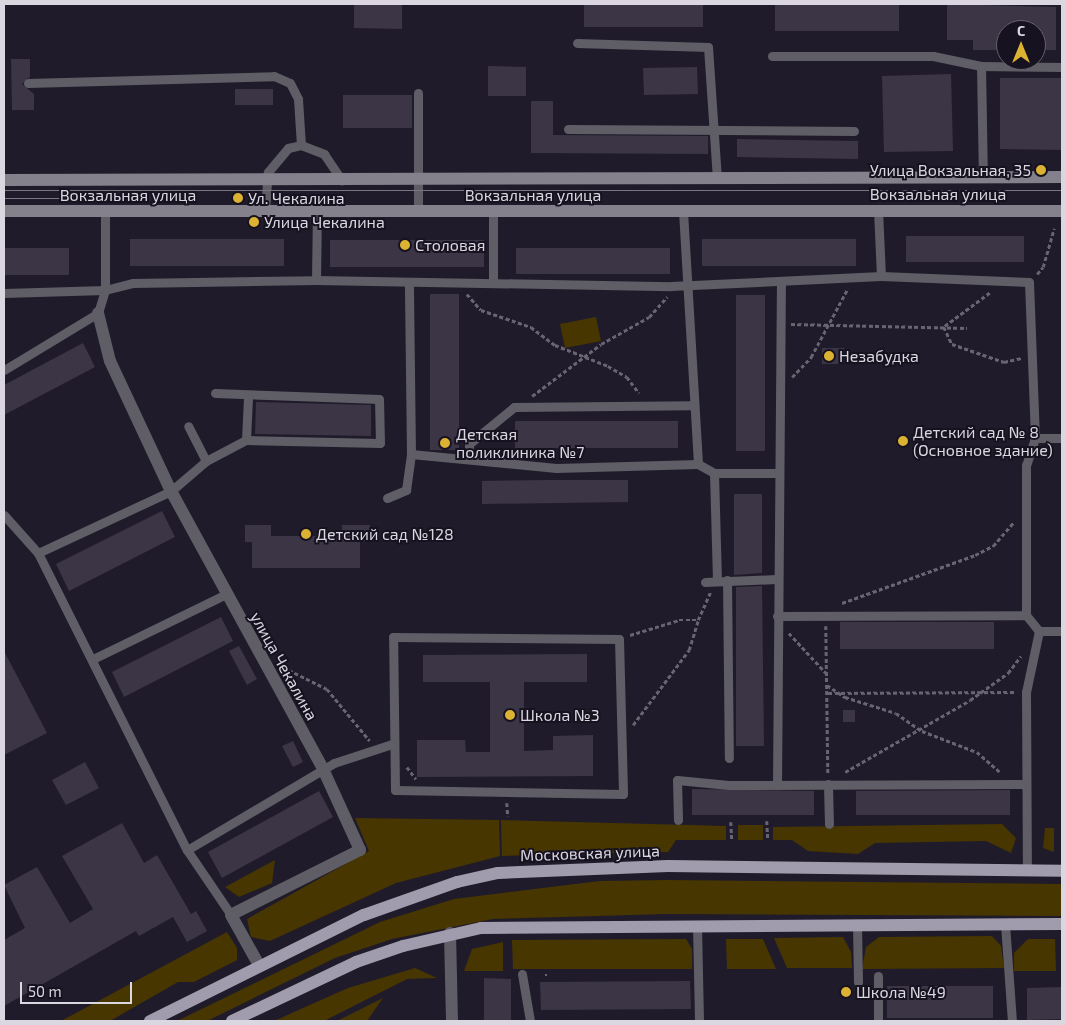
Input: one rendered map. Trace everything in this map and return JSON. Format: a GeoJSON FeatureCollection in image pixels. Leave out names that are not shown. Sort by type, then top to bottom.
{"type":"FeatureCollection","features":[{"type":"Feature","properties":{"kind":"main road","name":"Вокзальная улица"},"geometry":{"type":"LineString","coordinates":[[4,180],[342,181],[1062,177]]}},
{"type":"Feature","properties":{"kind":"main road","name":"Вокзальная улица"},"geometry":{"type":"LineString","coordinates":[[4,212],[1062,210]]}},
{"type":"Feature","properties":{"kind":"main road","name":"Московская улица"},"geometry":{"type":"LineString","coordinates":[[150,1021],[259,965],[406,898],[498,873],[610,866],[1062,872]]}},
{"type":"Feature","properties":{"kind":"main road"},"geometry":{"type":"LineString","coordinates":[[232,1021],[356,962],[450,933],[562,924],[1062,924]]}},
{"type":"Feature","properties":{"kind":"street","name":"улица Чекалина"},"geometry":{"type":"LineString","coordinates":[[98,313],[110,361],[171,491],[323,769],[360,850],[231,915]]}},
{"type":"Feature","properties":{"kind":"street"},"geometry":{"type":"LineString","coordinates":[[231,915],[259,965]]}},
{"type":"Feature","properties":{"kind":"street"},"geometry":{"type":"LineString","coordinates":[[450,933],[452,1021]]}},
{"type":"Feature","properties":{"kind":"lane"},"geometry":{"type":"LineString","coordinates":[[577,43],[708,47],[716,130],[717,178]]}},
{"type":"Feature","properties":{"kind":"lane"},"geometry":{"type":"LineString","coordinates":[[772,56],[933,56],[981,66],[1062,68]]}},
{"type":"Feature","properties":{"kind":"lane"},"geometry":{"type":"LineString","coordinates":[[981,66],[984,177]]}},
{"type":"Feature","properties":{"kind":"lane"},"geometry":{"type":"LineString","coordinates":[[28,83],[274,76],[290,83],[298,99],[301,145]]}},
{"type":"Feature","properties":{"kind":"lane"},"geometry":{"type":"LineString","coordinates":[[418,92],[418,211]]}},
{"type":"Feature","properties":{"kind":"lane"},"geometry":{"type":"LineString","coordinates":[[568,129],[854,131]]}},
{"type":"Feature","properties":{"kind":"lane"},"geometry":{"type":"LineString","coordinates":[[265,211],[265,180],[278,156],[301,145],[324,154],[342,181]]}},
{"type":"Feature","properties":{"kind":"lane"},"geometry":{"type":"LineString","coordinates":[[878,210],[881,276]]}},
{"type":"Feature","properties":{"kind":"lane"},"geometry":{"type":"LineString","coordinates":[[4,370],[98,313],[106,290],[104,211]]}},
{"type":"Feature","properties":{"kind":"lane"},"geometry":{"type":"LineString","coordinates":[[493,211],[493,280]]}},
{"type":"Feature","properties":{"kind":"lane"},"geometry":{"type":"LineString","coordinates":[[683,211],[691,405],[698,464]]}},
{"type":"Feature","properties":{"kind":"lane"},"geometry":{"type":"LineString","coordinates":[[316,280],[317,212]]}},
{"type":"Feature","properties":{"kind":"lane"},"geometry":{"type":"LineString","coordinates":[[4,293],[106,290],[133,283],[316,280],[409,282],[493,280],[670,286],[850,279],[881,276],[1029,282],[1034,355],[1035,438],[1026,466],[1026,615],[1039,631]]}},
{"type":"Feature","properties":{"kind":"lane"},"geometry":{"type":"LineString","coordinates":[[777,785],[776,579],[777,473],[782,383],[781,281]]}},
{"type":"Feature","properties":{"kind":"lane"},"geometry":{"type":"LineString","coordinates":[[387,498],[406,490],[411,454],[409,282]]}},
{"type":"Feature","properties":{"kind":"lane"},"geometry":{"type":"LineString","coordinates":[[38,552],[171,491],[206,461],[246,440],[380,444],[379,399],[248,398],[215,393]]}},
{"type":"Feature","properties":{"kind":"lane"},"geometry":{"type":"LineString","coordinates":[[246,440],[248,398]]}},
{"type":"Feature","properties":{"kind":"lane"},"geometry":{"type":"LineString","coordinates":[[469,459],[469,444],[518,407],[691,405]]}},
{"type":"Feature","properties":{"kind":"lane"},"geometry":{"type":"LineString","coordinates":[[188,426],[206,461]]}},
{"type":"Feature","properties":{"kind":"lane"},"geometry":{"type":"LineString","coordinates":[[1035,438],[1062,438]]}},
{"type":"Feature","properties":{"kind":"lane"},"geometry":{"type":"LineString","coordinates":[[411,454],[556,468],[698,464],[714,473],[777,473]]}},
{"type":"Feature","properties":{"kind":"lane"},"geometry":{"type":"LineString","coordinates":[[714,473],[717,581]]}},
{"type":"Feature","properties":{"kind":"lane"},"geometry":{"type":"LineString","coordinates":[[4,515],[38,552],[94,658],[188,850],[231,915]]}},
{"type":"Feature","properties":{"kind":"lane"},"geometry":{"type":"LineString","coordinates":[[705,582],[776,579]]}},
{"type":"Feature","properties":{"kind":"lane"},"geometry":{"type":"LineString","coordinates":[[727,580],[729,758]]}},
{"type":"Feature","properties":{"kind":"lane"},"geometry":{"type":"LineString","coordinates":[[94,658],[226,594]]}},
{"type":"Feature","properties":{"kind":"lane"},"geometry":{"type":"LineString","coordinates":[[777,616],[1026,615]]}},
{"type":"Feature","properties":{"kind":"lane"},"geometry":{"type":"LineString","coordinates":[[1039,631],[1062,631]]}},
{"type":"Feature","properties":{"kind":"lane"},"geometry":{"type":"LineString","coordinates":[[1027,871],[1026,692],[1039,631]]}},
{"type":"Feature","properties":{"kind":"lane"},"geometry":{"type":"LineString","coordinates":[[393,637],[619,639],[623,794],[428,794],[395,790],[392,765],[393,637]]}},
{"type":"Feature","properties":{"kind":"lane"},"geometry":{"type":"LineString","coordinates":[[188,850],[323,769],[378,751],[392,744]]}},
{"type":"Feature","properties":{"kind":"lane"},"geometry":{"type":"LineString","coordinates":[[678,820],[677,780],[777,785],[1026,784]]}},
{"type":"Feature","properties":{"kind":"lane"},"geometry":{"type":"LineString","coordinates":[[828,784],[828,824]]}},
{"type":"Feature","properties":{"kind":"lane"},"geometry":{"type":"LineString","coordinates":[[697,924],[699,1021]]}},
{"type":"Feature","properties":{"kind":"lane"},"geometry":{"type":"LineString","coordinates":[[857,924],[858,982]]}},
{"type":"Feature","properties":{"kind":"lane"},"geometry":{"type":"LineString","coordinates":[[1005,924],[1012,1021]]}},
{"type":"Feature","properties":{"kind":"lane"},"geometry":{"type":"LineString","coordinates":[[522,974],[530,1021]]}},
{"type":"Feature","properties":{"kind":"lane"},"geometry":{"type":"LineString","coordinates":[[878,976],[878,1021]]}},
{"type":"Feature","properties":{"kind":"path"},"geometry":{"type":"LineString","coordinates":[[1029,282],[1043,267],[1054,229]]}},
{"type":"Feature","properties":{"kind":"path"},"geometry":{"type":"LineString","coordinates":[[782,383],[801,371],[846,297],[850,279]]}},
{"type":"Feature","properties":{"kind":"path"},"geometry":{"type":"LineString","coordinates":[[462,280],[470,302],[481,310],[531,327],[555,345],[585,355],[627,378],[647,401],[659,406]]}},
{"type":"Feature","properties":{"kind":"path"},"geometry":{"type":"LineString","coordinates":[[944,327],[1007,280]]}},
{"type":"Feature","properties":{"kind":"path"},"geometry":{"type":"LineString","coordinates":[[518,407],[585,355],[649,317],[664,305],[670,286]]}},
{"type":"Feature","properties":{"kind":"path"},"geometry":{"type":"LineString","coordinates":[[782,324],[829,323],[967,328]]}},
{"type":"Feature","properties":{"kind":"path"},"geometry":{"type":"LineString","coordinates":[[944,327],[952,344],[994,360],[1034,355]]}},
{"type":"Feature","properties":{"kind":"path"},"geometry":{"type":"LineString","coordinates":[[828,784],[826,615],[834,606],[870,590],[993,546],[1026,514]]}},
{"type":"Feature","properties":{"kind":"path"},"geometry":{"type":"LineString","coordinates":[[622,736],[640,718],[689,650],[698,620],[717,581]]}},
{"type":"Feature","properties":{"kind":"path"},"geometry":{"type":"LineString","coordinates":[[777,616],[827,675]]}},
{"type":"Feature","properties":{"kind":"path"},"geometry":{"type":"LineString","coordinates":[[619,639],[679,620],[698,620]]}},
{"type":"Feature","properties":{"kind":"path"},"geometry":{"type":"LineString","coordinates":[[828,784],[981,693],[1008,673],[1024,652]]}},
{"type":"Feature","properties":{"kind":"path"},"geometry":{"type":"LineString","coordinates":[[278,666],[326,689],[378,751]]}},
{"type":"Feature","properties":{"kind":"path"},"geometry":{"type":"LineString","coordinates":[[827,685],[839,693],[896,713],[920,729],[977,752],[1012,784]]}},
{"type":"Feature","properties":{"kind":"path"},"geometry":{"type":"LineString","coordinates":[[827,693],[1026,692]]}},
{"type":"Feature","properties":{"kind":"path"},"geometry":{"type":"LineString","coordinates":[[392,765],[403,762],[428,794]]}},
{"type":"Feature","properties":{"kind":"path"},"geometry":{"type":"LineString","coordinates":[[507,795],[508,816]]}},
{"type":"Feature","properties":{"kind":"path"},"geometry":{"type":"LineString","coordinates":[[767,821],[768,840]]}},
{"type":"Feature","properties":{"kind":"path"},"geometry":{"type":"LineString","coordinates":[[731,822],[732,840]]}},
{"type":"Feature","properties":{"kind":"shaded area"},"geometry":{"type":"Polygon","coordinates":[[[596,317],[601,341],[565,348],[560,324],[596,317]]]}},
{"type":"Feature","properties":{"kind":"shaded area"},"geometry":{"type":"Polygon","coordinates":[[[355,818],[499,820],[500,856],[396,883],[270,941],[251,937],[247,919],[369,851],[355,818]]]}},
{"type":"Feature","properties":{"kind":"shaded area"},"geometry":{"type":"Polygon","coordinates":[[[501,820],[726,826],[726,840],[676,840],[668,852],[502,856],[501,820]]]}},
{"type":"Feature","properties":{"kind":"shaded area"},"geometry":{"type":"Polygon","coordinates":[[[1002,824],[1016,838],[1011,853],[986,841],[875,843],[858,854],[808,851],[792,840],[773,840],[773,827],[1002,824]]]}},
{"type":"Feature","properties":{"kind":"shaded area"},"geometry":{"type":"Polygon","coordinates":[[[738,825],[763,825],[763,840],[738,840],[738,825]]]}},
{"type":"Feature","properties":{"kind":"shaded area"},"geometry":{"type":"Polygon","coordinates":[[[1045,828],[1054,828],[1054,852],[1043,848],[1045,828]]]}},
{"type":"Feature","properties":{"kind":"shaded area"},"geometry":{"type":"Polygon","coordinates":[[[275,860],[272,883],[239,897],[225,887],[275,860]]]}},
{"type":"Feature","properties":{"kind":"shaded area"},"geometry":{"type":"Polygon","coordinates":[[[600,881],[1062,884],[1062,916],[667,914],[493,919],[392,939],[335,958],[207,1021],[177,1021],[380,922],[454,899],[600,881]]]}},
{"type":"Feature","properties":{"kind":"shaded area"},"geometry":{"type":"Polygon","coordinates":[[[227,932],[237,948],[237,960],[194,982],[178,982],[110,1021],[61,1021],[227,932]]]}},
{"type":"Feature","properties":{"kind":"shaded area"},"geometry":{"type":"Polygon","coordinates":[[[992,936],[1001,946],[1004,968],[862,969],[866,947],[879,937],[992,936]]]}},
{"type":"Feature","properties":{"kind":"shaded area"},"geometry":{"type":"Polygon","coordinates":[[[843,937],[851,952],[852,968],[787,968],[774,938],[843,937]]]}},
{"type":"Feature","properties":{"kind":"shaded area"},"geometry":{"type":"Polygon","coordinates":[[[686,939],[692,949],[692,969],[513,969],[512,940],[686,939]]]}},
{"type":"Feature","properties":{"kind":"shaded area"},"geometry":{"type":"Polygon","coordinates":[[[726,939],[763,939],[776,969],[727,969],[726,939]]]}},
{"type":"Feature","properties":{"kind":"shaded area"},"geometry":{"type":"Polygon","coordinates":[[[1028,939],[1055,939],[1056,971],[1014,971],[1014,953],[1028,939]]]}},
{"type":"Feature","properties":{"kind":"shaded area"},"geometry":{"type":"Polygon","coordinates":[[[503,942],[503,971],[464,971],[472,949],[503,942]]]}},
{"type":"Feature","properties":{"kind":"shaded area"},"geometry":{"type":"Polygon","coordinates":[[[415,968],[437,978],[407,979],[324,1021],[274,1021],[348,988],[415,968]]]}},
{"type":"Feature","properties":{"kind":"shaded area"},"geometry":{"type":"Polygon","coordinates":[[[383,998],[367,1021],[337,1021],[383,998]]]}},
{"type":"Feature","properties":{"kind":"building"},"geometry":{"type":"Polygon","coordinates":[[[354,4],[402,4],[402,29],[354,28],[354,4]]]}},
{"type":"Feature","properties":{"kind":"building"},"geometry":{"type":"Polygon","coordinates":[[[584,4],[703,4],[703,27],[584,27],[584,4]]]}},
{"type":"Feature","properties":{"kind":"building"},"geometry":{"type":"Polygon","coordinates":[[[775,4],[899,4],[899,31],[775,31],[775,4]]]}},
{"type":"Feature","properties":{"kind":"building"},"geometry":{"type":"Polygon","coordinates":[[[947,4],[1056,7],[1056,50],[1046,50],[1046,20],[996,20],[996,50],[973,50],[973,40],[947,40],[947,4]]]}},
{"type":"Feature","properties":{"kind":"building"},"geometry":{"type":"Polygon","coordinates":[[[11,59],[30,59],[30,77],[22,84],[34,94],[34,110],[12,110],[11,59]]]}},
{"type":"Feature","properties":{"kind":"building"},"geometry":{"type":"Polygon","coordinates":[[[488,66],[526,67],[526,96],[488,96],[488,66]]]}},
{"type":"Feature","properties":{"kind":"building"},"geometry":{"type":"Polygon","coordinates":[[[697,67],[698,94],[644,95],[643,68],[697,67]]]}},
{"type":"Feature","properties":{"kind":"building"},"geometry":{"type":"Polygon","coordinates":[[[951,74],[953,151],[884,152],[882,76],[951,74]]]}},
{"type":"Feature","properties":{"kind":"building"},"geometry":{"type":"Polygon","coordinates":[[[1000,78],[1062,78],[1062,150],[1000,149],[1000,78]]]}},
{"type":"Feature","properties":{"kind":"building"},"geometry":{"type":"Polygon","coordinates":[[[235,89],[273,89],[273,105],[235,105],[235,89]]]}},
{"type":"Feature","properties":{"kind":"building"},"geometry":{"type":"Polygon","coordinates":[[[343,95],[412,95],[412,128],[343,128],[343,95]]]}},
{"type":"Feature","properties":{"kind":"building"},"geometry":{"type":"Polygon","coordinates":[[[531,101],[553,101],[553,135],[708,136],[708,154],[531,153],[531,101]]]}},
{"type":"Feature","properties":{"kind":"building"},"geometry":{"type":"Polygon","coordinates":[[[737,139],[858,141],[858,159],[737,157],[737,139]]]}},
{"type":"Feature","properties":{"kind":"building"},"geometry":{"type":"Polygon","coordinates":[[[906,236],[1024,236],[1024,262],[906,262],[906,236]]]}},
{"type":"Feature","properties":{"kind":"building"},"geometry":{"type":"Polygon","coordinates":[[[130,239],[284,239],[284,266],[130,266],[130,239]]]}},
{"type":"Feature","properties":{"kind":"building"},"geometry":{"type":"Polygon","coordinates":[[[702,239],[856,239],[856,266],[702,266],[702,239]]]}},
{"type":"Feature","properties":{"kind":"building"},"geometry":{"type":"Polygon","coordinates":[[[330,240],[484,240],[484,267],[330,267],[330,240]]]}},
{"type":"Feature","properties":{"kind":"building"},"geometry":{"type":"Polygon","coordinates":[[[4,248],[69,248],[69,275],[4,275],[4,248]]]}},
{"type":"Feature","properties":{"kind":"building"},"geometry":{"type":"Polygon","coordinates":[[[516,248],[670,248],[670,274],[516,274],[516,248]]]}},
{"type":"Feature","properties":{"kind":"building"},"geometry":{"type":"Polygon","coordinates":[[[430,294],[459,294],[459,450],[430,450],[430,294]]]}},
{"type":"Feature","properties":{"kind":"building"},"geometry":{"type":"Polygon","coordinates":[[[736,295],[765,295],[765,451],[736,451],[736,295]]]}},
{"type":"Feature","properties":{"kind":"building"},"geometry":{"type":"Polygon","coordinates":[[[83,343],[95,367],[4,415],[4,385],[83,343]]]}},
{"type":"Feature","properties":{"kind":"building"},"geometry":{"type":"Polygon","coordinates":[[[822,348],[844,348],[844,364],[822,364],[822,348]]]}},
{"type":"Feature","properties":{"kind":"building"},"geometry":{"type":"Polygon","coordinates":[[[256,402],[371,405],[371,436],[255,434],[256,402]]]}},
{"type":"Feature","properties":{"kind":"building"},"geometry":{"type":"Polygon","coordinates":[[[515,421],[678,421],[678,448],[515,448],[515,421]]]}},
{"type":"Feature","properties":{"kind":"building"},"geometry":{"type":"Polygon","coordinates":[[[628,480],[628,502],[482,504],[482,481],[628,480]]]}},
{"type":"Feature","properties":{"kind":"building"},"geometry":{"type":"Polygon","coordinates":[[[734,494],[762,494],[762,573],[734,575],[734,494]]]}},
{"type":"Feature","properties":{"kind":"building"},"geometry":{"type":"Polygon","coordinates":[[[162,511],[175,537],[69,591],[56,564],[162,511]]]}},
{"type":"Feature","properties":{"kind":"building"},"geometry":{"type":"Polygon","coordinates":[[[245,525],[271,525],[271,536],[342,536],[342,525],[370,525],[370,542],[360,542],[360,568],[252,568],[252,542],[245,542],[245,525]]]}},
{"type":"Feature","properties":{"kind":"building"},"geometry":{"type":"Polygon","coordinates":[[[762,586],[764,746],[736,746],[736,587],[762,586]]]}},
{"type":"Feature","properties":{"kind":"building"},"geometry":{"type":"Polygon","coordinates":[[[221,617],[233,641],[124,697],[112,672],[221,617]]]}},
{"type":"Feature","properties":{"kind":"building"},"geometry":{"type":"Polygon","coordinates":[[[840,622],[994,622],[994,649],[840,649],[840,622]]]}},
{"type":"Feature","properties":{"kind":"building"},"geometry":{"type":"Polygon","coordinates":[[[239,646],[257,679],[247,685],[229,651],[239,646]]]}},
{"type":"Feature","properties":{"kind":"building"},"geometry":{"type":"Polygon","coordinates":[[[4,651],[47,733],[4,755],[4,651]]]}},
{"type":"Feature","properties":{"kind":"building","name":"Школа №3"},"geometry":{"type":"Polygon","coordinates":[[[587,654],[587,682],[524,682],[524,751],[553,750],[553,736],[593,735],[593,776],[417,777],[417,740],[465,740],[466,752],[490,752],[490,682],[423,682],[423,655],[587,654]]]}},
{"type":"Feature","properties":{"kind":"building"},"geometry":{"type":"Polygon","coordinates":[[[843,710],[855,710],[855,722],[843,722],[843,710]]]}},
{"type":"Feature","properties":{"kind":"building"},"geometry":{"type":"Polygon","coordinates":[[[293,741],[303,762],[293,767],[282,746],[293,741]]]}},
{"type":"Feature","properties":{"kind":"building"},"geometry":{"type":"Polygon","coordinates":[[[85,762],[99,788],[66,805],[52,780],[85,762]]]}},
{"type":"Feature","properties":{"kind":"building"},"geometry":{"type":"Polygon","coordinates":[[[692,789],[814,791],[814,815],[692,815],[692,789]]]}},
{"type":"Feature","properties":{"kind":"building"},"geometry":{"type":"Polygon","coordinates":[[[1010,790],[1010,815],[856,815],[856,791],[1010,790]]]}},
{"type":"Feature","properties":{"kind":"building"},"geometry":{"type":"Polygon","coordinates":[[[319,791],[333,817],[222,878],[208,852],[319,791]]]}},
{"type":"Feature","properties":{"kind":"building"},"geometry":{"type":"Polygon","coordinates":[[[122,823],[144,863],[157,855],[191,914],[196,911],[207,931],[187,942],[173,917],[139,936],[136,931],[4,1006],[4,940],[25,928],[4,885],[37,867],[70,923],[93,909],[62,856],[122,823]]]}},
{"type":"Feature","properties":{"kind":"building"},"geometry":{"type":"Polygon","coordinates":[[[484,978],[511,979],[511,1021],[484,1021],[484,978]]]}},
{"type":"Feature","properties":{"kind":"building"},"geometry":{"type":"Polygon","coordinates":[[[690,981],[691,1009],[541,1010],[540,982],[690,981]]]}},
{"type":"Feature","properties":{"kind":"building"},"geometry":{"type":"Polygon","coordinates":[[[887,986],[993,986],[993,1018],[887,1018],[887,986]]]}},
{"type":"Feature","properties":{"kind":"building"},"geometry":{"type":"Polygon","coordinates":[[[1062,987],[1062,1019],[1027,1020],[1027,988],[1062,987]]]}},
{"type":"Feature","properties":{"kind":"tram line"},"geometry":{"type":"LineString","coordinates":[[4,190],[1062,190]]}},
{"type":"Feature","properties":{"kind":"tram line"},"geometry":{"type":"LineString","coordinates":[[4,198],[69,198]]}},
{"type":"Feature","properties":{"kind":"place","name":"Улица Вокзальная, 35"},"geometry":{"type":"Point","coordinates":[1041,170]}},
{"type":"Feature","properties":{"kind":"place","name":"Ул. Чекалина"},"geometry":{"type":"Point","coordinates":[238,198]}},
{"type":"Feature","properties":{"kind":"place","name":"Улица Чекалина"},"geometry":{"type":"Point","coordinates":[254,222]}},
{"type":"Feature","properties":{"kind":"place","name":"Столовая"},"geometry":{"type":"Point","coordinates":[405,245]}},
{"type":"Feature","properties":{"kind":"place","name":"Незабудка"},"geometry":{"type":"Point","coordinates":[829,356]}},
{"type":"Feature","properties":{"kind":"place","name":"Детский сад № 8 (Основное здание)"},"geometry":{"type":"Point","coordinates":[903,441]}},
{"type":"Feature","properties":{"kind":"place","name":"Детская поликлиника №7"},"geometry":{"type":"Point","coordinates":[445,443]}},
{"type":"Feature","properties":{"kind":"place","name":"Детский сад №128"},"geometry":{"type":"Point","coordinates":[306,534]}},
{"type":"Feature","properties":{"kind":"place","name":"Школа №3"},"geometry":{"type":"Point","coordinates":[510,715]}},
{"type":"Feature","properties":{"kind":"place","name":"Школа №49"},"geometry":{"type":"Point","coordinates":[846,992]}}]}
